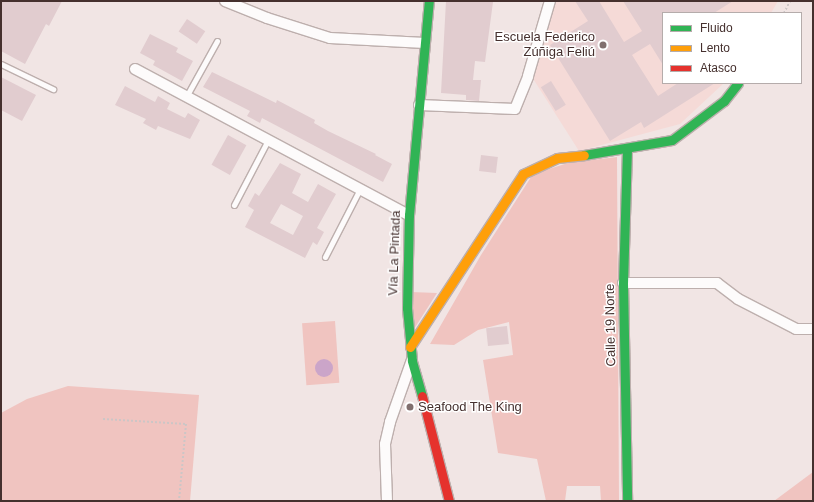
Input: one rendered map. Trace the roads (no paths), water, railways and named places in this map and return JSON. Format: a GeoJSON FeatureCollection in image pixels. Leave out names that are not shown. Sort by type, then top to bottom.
{"type":"FeatureCollection","features":[{"type":"Feature","properties":{"kind":"street"},"geometry":{"type":"LineString","coordinates":[[225,1],[267,18],[330,38],[425,43]]}},
{"type":"Feature","properties":{"kind":"street","name":"Vía La Pintada"},"geometry":{"type":"LineString","coordinates":[[429,1],[409,215],[406,266],[412,360],[449,501]]}},
{"type":"Feature","properties":{"kind":"street"},"geometry":{"type":"LineString","coordinates":[[419,105],[515,110],[528,76],[550,1]]}},
{"type":"Feature","properties":{"kind":"street"},"geometry":{"type":"LineString","coordinates":[[134,70],[409,215]]}},
{"type":"Feature","properties":{"kind":"street"},"geometry":{"type":"LineString","coordinates":[[410,347],[523,174],[557,158],[627,149],[672,140],[724,101],[737,84]]}},
{"type":"Feature","properties":{"kind":"street","name":"Calle 19 Norte"},"geometry":{"type":"LineString","coordinates":[[627,149],[623,283],[628,501]]}},
{"type":"Feature","properties":{"kind":"street"},"geometry":{"type":"LineString","coordinates":[[623,283],[717,283],[738,299],[796,329],[813,329]]}},
{"type":"Feature","properties":{"kind":"street"},"geometry":{"type":"LineString","coordinates":[[387,501],[385,444],[412,360]]}},
{"type":"Feature","properties":{"kind":"lane"},"geometry":{"type":"LineString","coordinates":[[186,97],[218,41]]}},
{"type":"Feature","properties":{"kind":"lane"},"geometry":{"type":"LineString","coordinates":[[1,64],[53,89]]}},
{"type":"Feature","properties":{"kind":"lane"},"geometry":{"type":"LineString","coordinates":[[234,205],[268,140]]}},
{"type":"Feature","properties":{"kind":"lane"},"geometry":{"type":"LineString","coordinates":[[325,257],[360,189]]}},
{"type":"Feature","properties":{"kind":"place","name":"Escuela Federico Zúñiga Feliú"},"geometry":{"type":"Point","coordinates":[603,45]}},
{"type":"Feature","properties":{"kind":"place","name":"Seafood The King"},"geometry":{"type":"Point","coordinates":[410,407]}}]}
